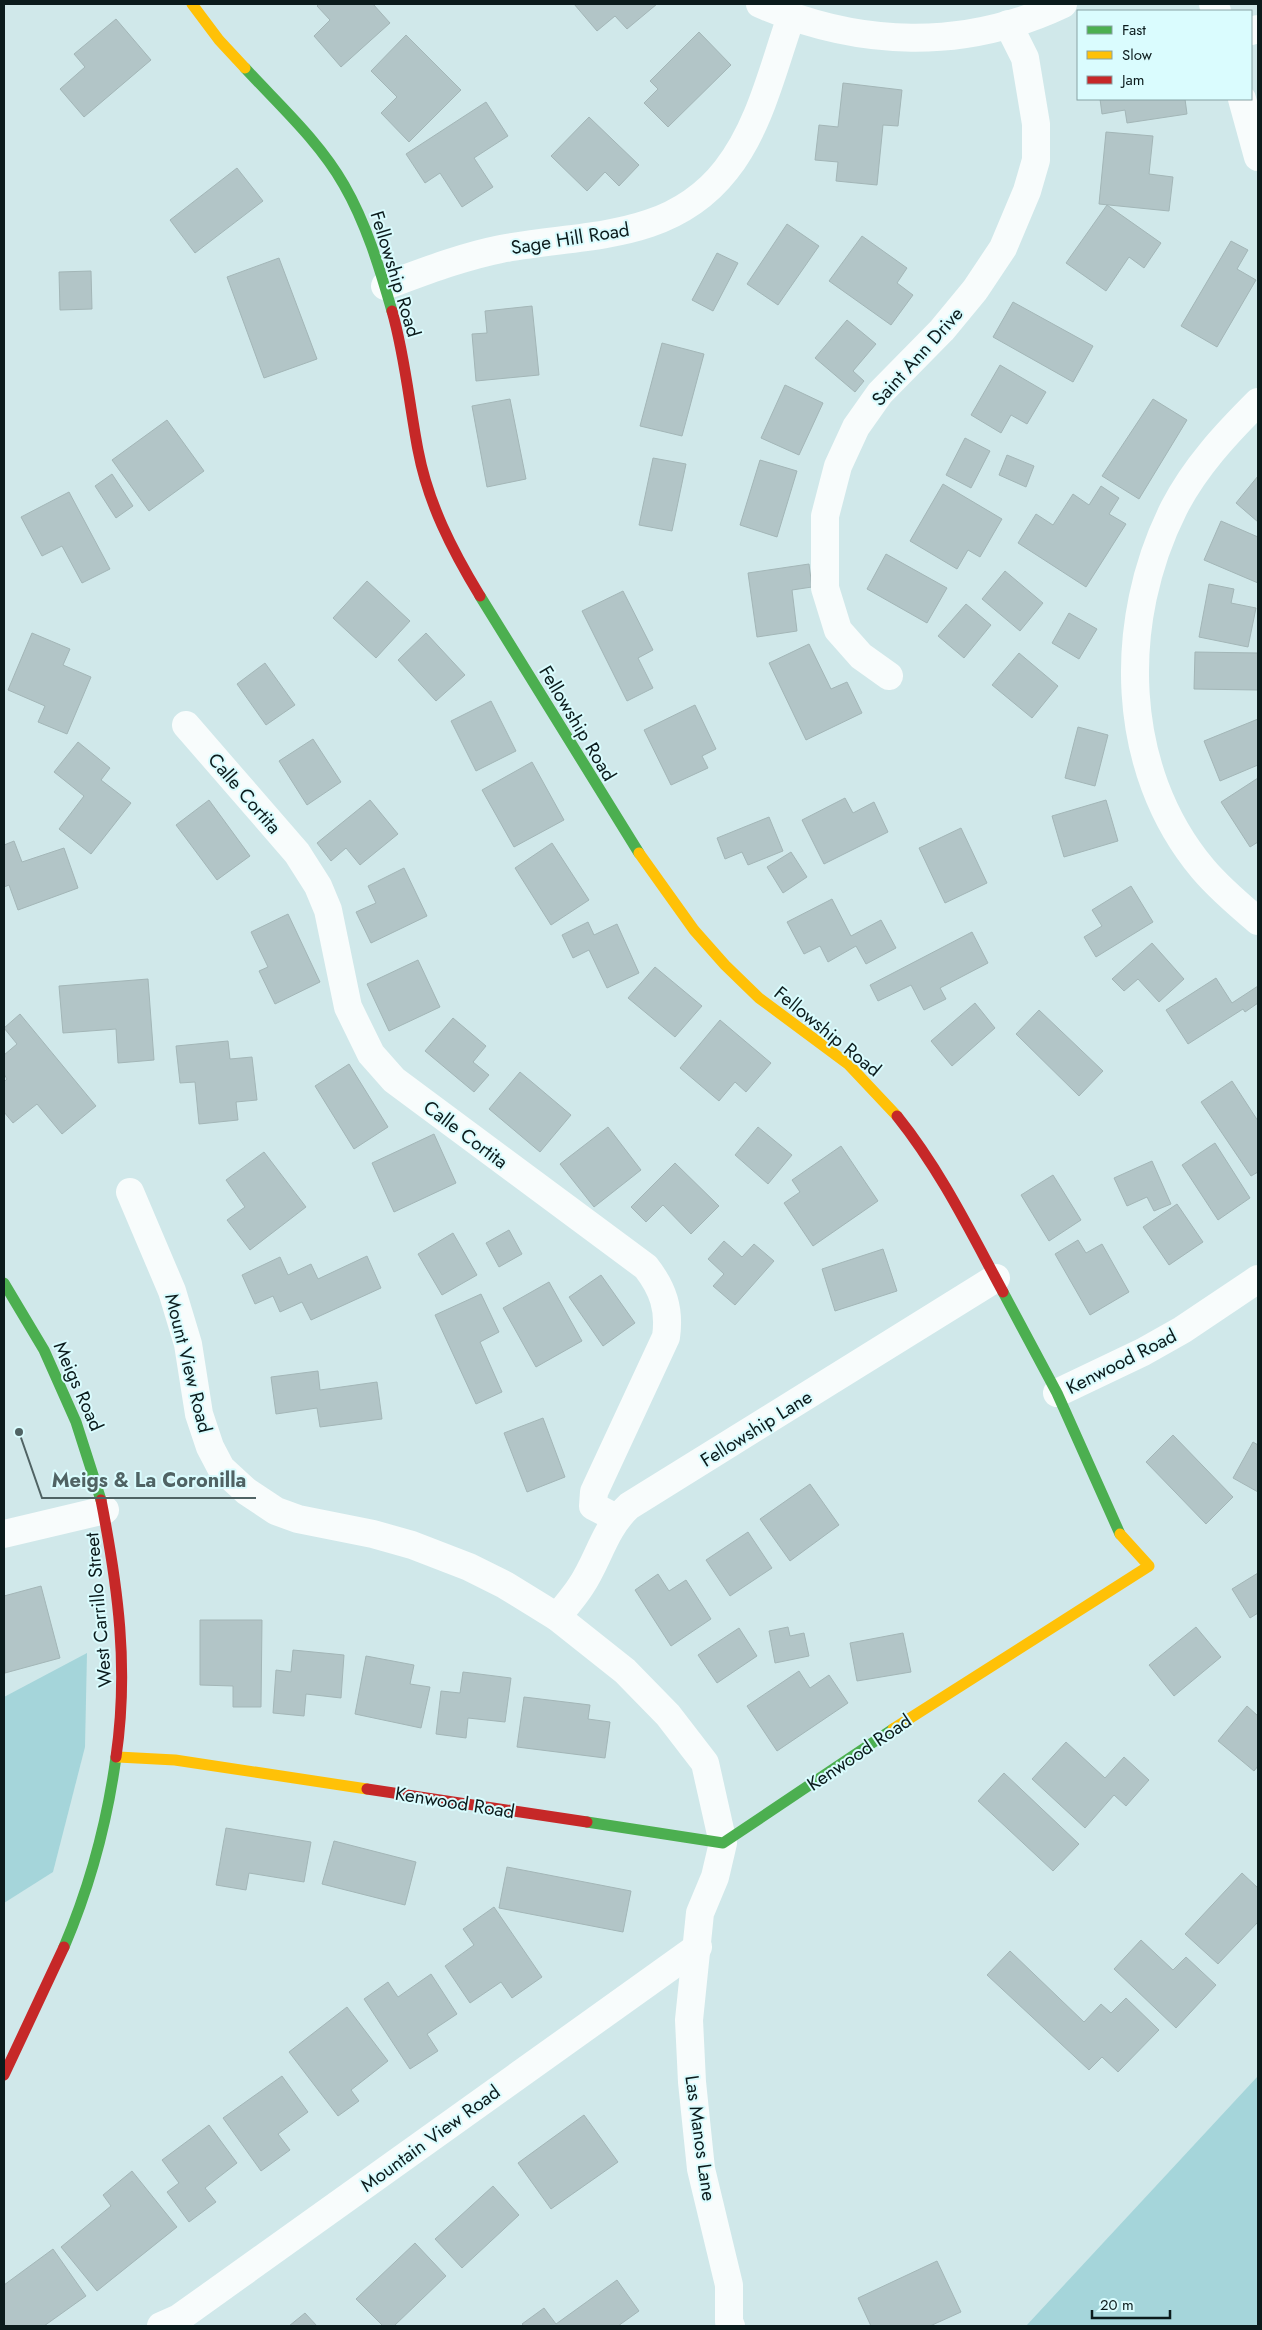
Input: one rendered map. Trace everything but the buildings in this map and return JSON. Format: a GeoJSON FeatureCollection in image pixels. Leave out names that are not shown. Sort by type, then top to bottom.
{"type":"FeatureCollection","features":[{"type":"Feature","properties":{"kind":"street","name":"Fellowship Road"},"geometry":{"type":"LineString","coordinates":[[192,4],[219,40],[321,151],[344,184],[356,207],[385,286],[399,336],[418,451],[429,493],[445,534],[458,560],[619,823],[694,930],[725,965],[759,998],[848,1064],[883,1099],[924,1150],[996,1278],[1056,1393]]}},
{"type":"Feature","properties":{"kind":"street"},"geometry":{"type":"LineString","coordinates":[[760,4],[791,17],[849,33],[897,38],[940,38],[1008,24],[1063,4]]}},
{"type":"Feature","properties":{"kind":"street","name":"Sage Hill Road"},"geometry":{"type":"LineString","coordinates":[[385,286],[443,264],[501,249],[614,234],[648,225],[681,209],[700,196],[726,170],[745,140],[791,17]]}},
{"type":"Feature","properties":{"kind":"street","name":"Saint Ann Drive"},"geometry":{"type":"LineString","coordinates":[[889,676],[861,656],[838,630],[826,588],[825,516],[838,466],[856,427],[880,393],[942,330],[975,290],[1003,248],[1027,191],[1036,160],[1035,116],[1025,58],[1008,24]]}},
{"type":"Feature","properties":{"kind":"street"},"geometry":{"type":"LineString","coordinates":[[1242,100],[1258,156]]}},
{"type":"Feature","properties":{"kind":"street"},"geometry":{"type":"LineString","coordinates":[[1258,402],[1224,436],[1206,458],[1174,508],[1155,553],[1142,601],[1136,650],[1136,700],[1141,736],[1150,774],[1162,803],[1185,844],[1203,869],[1236,903],[1258,921]]}},
{"type":"Feature","properties":{"kind":"street","name":"Calle Cortita"},"geometry":{"type":"LineString","coordinates":[[186,725],[297,853],[318,886],[328,910],[348,1007],[371,1054],[394,1080],[646,1267],[663,1292],[668,1321],[666,1337],[594,1492],[593,1506],[616,1518]]}},
{"type":"Feature","properties":{"kind":"street","name":"Mount View Road"},"geometry":{"type":"LineString","coordinates":[[130,1192],[172,1291],[188,1344],[199,1414],[210,1447],[221,1468],[246,1492],[276,1511],[298,1519],[364,1532],[412,1545],[505,1585],[557,1617]]}},
{"type":"Feature","properties":{"kind":"street","name":"Fellowship Lane"},"geometry":{"type":"LineString","coordinates":[[557,1617],[582,1585],[603,1539],[616,1518],[629,1506],[996,1278]]}},
{"type":"Feature","properties":{"kind":"street","name":"Kenwood Road"},"geometry":{"type":"LineString","coordinates":[[118,1757],[175,1760],[722,1842],[926,1707],[1149,1566],[1117,1531],[1056,1393],[1143,1352],[1182,1330],[1258,1279]]}},
{"type":"Feature","properties":{"kind":"street","name":"Meigs Road"},"geometry":{"type":"LineString","coordinates":[[4,1283],[45,1350],[74,1412],[106,1510]]}},
{"type":"Feature","properties":{"kind":"street"},"geometry":{"type":"LineString","coordinates":[[4,1534],[106,1510]]}},
{"type":"Feature","properties":{"kind":"street","name":"West Carrillo Street"},"geometry":{"type":"LineString","coordinates":[[4,2075],[65,1944],[89,1883],[107,1819],[118,1757],[123,1691],[118,1589],[106,1510]]}},
{"type":"Feature","properties":{"kind":"street"},"geometry":{"type":"LineString","coordinates":[[557,1617],[626,1672],[668,1715],[706,1763],[722,1842]]}},
{"type":"Feature","properties":{"kind":"street","name":"Las Manos Lane"},"geometry":{"type":"LineString","coordinates":[[722,1842],[715,1877],[700,1913],[690,2020],[692,2082],[701,2169],[729,2285],[729,2322],[731,2326]]}},
{"type":"Feature","properties":{"kind":"street","name":"Mountain View Road"},"geometry":{"type":"LineString","coordinates":[[161,2326],[178,2318],[698,1947]]}},
{"type":"Feature","properties":{"kind":"shaded area"},"geometry":{"type":"Polygon","coordinates":[[[87,1653],[85,1747],[53,1872],[4,1903],[4,1697],[87,1653]]]}},
{"type":"Feature","properties":{"kind":"shaded area"},"geometry":{"type":"Polygon","coordinates":[[[1258,2076],[1258,2326],[1026,2326],[1258,2076]]]}},
{"type":"Feature","properties":{"kind":"traffic: fast"},"geometry":{"type":"LineString","coordinates":[[245,68],[311,138],[344,185],[366,230],[392,311]]}},
{"type":"Feature","properties":{"kind":"traffic: fast"},"geometry":{"type":"LineString","coordinates":[[480,596],[639,853]]}},
{"type":"Feature","properties":{"kind":"traffic: fast"},"geometry":{"type":"LineString","coordinates":[[4,1283],[44,1350],[76,1422],[101,1500]]}},
{"type":"Feature","properties":{"kind":"traffic: fast"},"geometry":{"type":"LineString","coordinates":[[1003,1292],[1057,1393],[1120,1534]]}},
{"type":"Feature","properties":{"kind":"traffic: fast"},"geometry":{"type":"LineString","coordinates":[[587,1822],[723,1843],[893,1729]]}},
{"type":"Feature","properties":{"kind":"traffic: fast"},"geometry":{"type":"LineString","coordinates":[[64,1947],[90,1877],[108,1806],[116,1757]]}},
{"type":"Feature","properties":{"kind":"traffic: slow"},"geometry":{"type":"LineString","coordinates":[[192,4],[219,40],[245,68]]}},
{"type":"Feature","properties":{"kind":"traffic: slow"},"geometry":{"type":"LineString","coordinates":[[639,853],[694,930],[725,965],[759,998],[848,1064],[897,1116]]}},
{"type":"Feature","properties":{"kind":"traffic: slow"},"geometry":{"type":"LineString","coordinates":[[893,1729],[1149,1566],[1120,1534]]}},
{"type":"Feature","properties":{"kind":"traffic: slow"},"geometry":{"type":"LineString","coordinates":[[118,1757],[175,1760],[367,1789]]}},
{"type":"Feature","properties":{"kind":"traffic: jam"},"geometry":{"type":"LineString","coordinates":[[392,311],[404,362],[422,470],[442,526],[480,596]]}},
{"type":"Feature","properties":{"kind":"traffic: jam"},"geometry":{"type":"LineString","coordinates":[[897,1116],[941,1180],[1003,1292]]}},
{"type":"Feature","properties":{"kind":"traffic: jam"},"geometry":{"type":"LineString","coordinates":[[101,1500],[117,1596],[120,1628],[122,1692],[116,1757]]}},
{"type":"Feature","properties":{"kind":"traffic: jam"},"geometry":{"type":"LineString","coordinates":[[367,1789],[587,1822]]}},
{"type":"Feature","properties":{"kind":"traffic: jam"},"geometry":{"type":"LineString","coordinates":[[4,2075],[64,1947]]}},
{"type":"Feature","properties":{"kind":"place","name":"Meigs & La Coronilla"},"geometry":{"type":"Point","coordinates":[19,1432]}}]}
